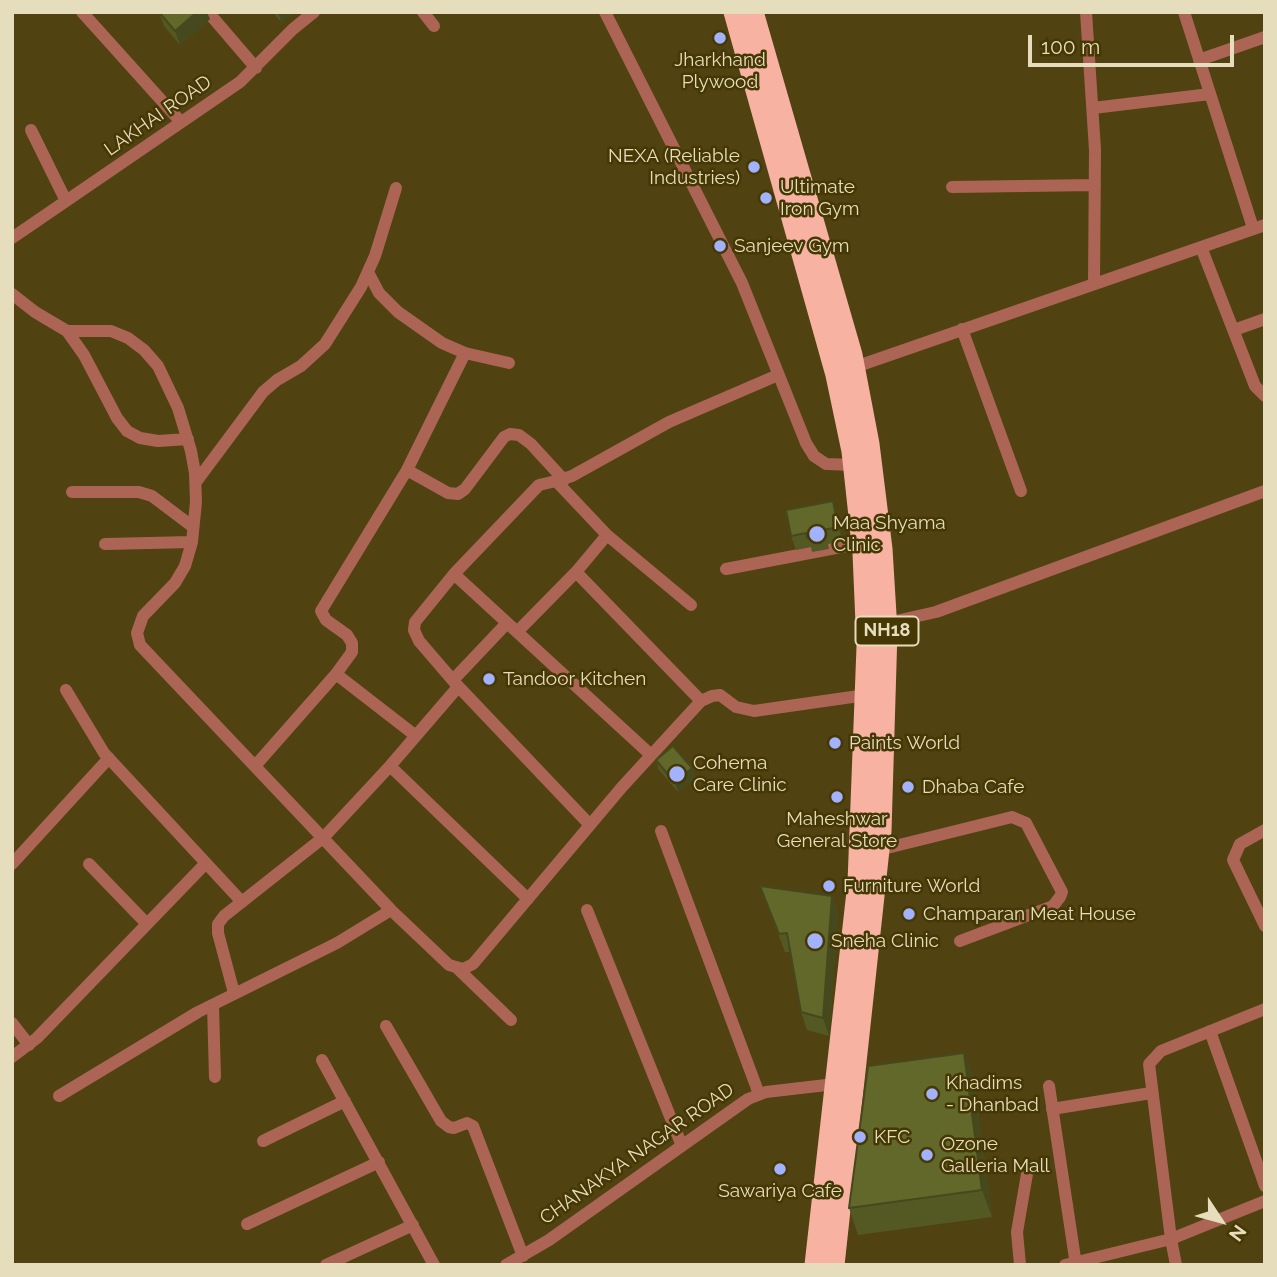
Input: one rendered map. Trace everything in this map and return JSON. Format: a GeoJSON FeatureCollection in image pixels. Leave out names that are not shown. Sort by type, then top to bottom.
{"type":"FeatureCollection","features":[{"type":"Feature","properties":{"kind":"highway","name":"NH18"},"geometry":{"type":"LineString","coordinates":[[733,12],[836,376],[854,465],[862,544],[877,625],[866,695],[858,883],[815,1265]]}},
{"type":"Feature","properties":{"kind":"highway","name":"NH18"},"geometry":{"type":"LineString","coordinates":[[753,12],[855,367],[877,494],[879,850],[834,1265]]}},
{"type":"Feature","properties":{"kind":"street"},"geometry":{"type":"LineString","coordinates":[[82,12],[181,121]]}},
{"type":"Feature","properties":{"kind":"street"},"geometry":{"type":"LineString","coordinates":[[208,12],[256,68]]}},
{"type":"Feature","properties":{"kind":"street","name":"LAKHAI ROAD"},"geometry":{"type":"LineString","coordinates":[[12,239],[240,82],[314,12]]}},
{"type":"Feature","properties":{"kind":"street"},"geometry":{"type":"LineString","coordinates":[[423,12],[434,26]]}},
{"type":"Feature","properties":{"kind":"street"},"geometry":{"type":"LineString","coordinates":[[605,12],[742,283],[806,443],[814,456],[826,464],[854,465]]}},
{"type":"Feature","properties":{"kind":"street"},"geometry":{"type":"LineString","coordinates":[[1086,12],[1093,108],[1094,284]]}},
{"type":"Feature","properties":{"kind":"street"},"geometry":{"type":"LineString","coordinates":[[855,367],[1259,227],[1210,94],[1184,12]]}},
{"type":"Feature","properties":{"kind":"street"},"geometry":{"type":"LineString","coordinates":[[1199,60],[1265,37]]}},
{"type":"Feature","properties":{"kind":"street"},"geometry":{"type":"LineString","coordinates":[[1093,108],[1210,94]]}},
{"type":"Feature","properties":{"kind":"street"},"geometry":{"type":"LineString","coordinates":[[31,130],[66,201]]}},
{"type":"Feature","properties":{"kind":"street"},"geometry":{"type":"LineString","coordinates":[[952,187],[1095,185]]}},
{"type":"Feature","properties":{"kind":"street"},"geometry":{"type":"LineString","coordinates":[[195,483],[263,392],[308,361],[325,344],[361,288],[396,188]]}},
{"type":"Feature","properties":{"kind":"street"},"geometry":{"type":"LineString","coordinates":[[1201,247],[1255,386],[1265,396]]}},
{"type":"Feature","properties":{"kind":"street"},"geometry":{"type":"LineString","coordinates":[[368,272],[379,293],[398,312],[442,343],[465,353],[509,363]]}},
{"type":"Feature","properties":{"kind":"street"},"geometry":{"type":"LineString","coordinates":[[12,294],[66,331],[84,355],[117,418],[127,431],[140,438],[158,441],[188,439]]}},
{"type":"Feature","properties":{"kind":"street"},"geometry":{"type":"LineString","coordinates":[[1234,330],[1265,319]]}},
{"type":"Feature","properties":{"kind":"street"},"geometry":{"type":"LineString","coordinates":[[962,329],[1021,491]]}},
{"type":"Feature","properties":{"kind":"street"},"geometry":{"type":"LineString","coordinates":[[66,331],[111,331],[128,338],[144,350],[158,366],[166,382],[188,439],[195,483],[192,542],[186,566],[175,583],[143,616],[137,633],[140,645],[324,836],[391,910],[511,1020]]}},
{"type":"Feature","properties":{"kind":"street"},"geometry":{"type":"LineString","coordinates":[[255,766],[352,652],[352,643],[347,635],[326,620],[321,611],[407,470],[465,353]]}},
{"type":"Feature","properties":{"kind":"street"},"geometry":{"type":"LineString","coordinates":[[590,825],[456,684],[419,641],[414,630],[415,622],[421,611],[454,574],[538,485],[560,480],[669,422],[778,374]]}},
{"type":"Feature","properties":{"kind":"street"},"geometry":{"type":"LineString","coordinates":[[407,470],[448,493],[458,494],[465,489],[504,437],[510,434],[519,435],[531,444],[607,535],[691,605]]}},
{"type":"Feature","properties":{"kind":"street"},"geometry":{"type":"LineString","coordinates":[[877,625],[936,612],[1265,491]]}},
{"type":"Feature","properties":{"kind":"street"},"geometry":{"type":"LineString","coordinates":[[72,492],[139,492],[152,496],[193,527]]}},
{"type":"Feature","properties":{"kind":"street"},"geometry":{"type":"LineString","coordinates":[[234,993],[218,924],[324,836],[390,766],[456,684],[512,627],[576,572],[607,535]]}},
{"type":"Feature","properties":{"kind":"street"},"geometry":{"type":"LineString","coordinates":[[106,544],[192,542]]}},
{"type":"Feature","properties":{"kind":"street"},"geometry":{"type":"LineString","coordinates":[[726,569],[862,544]]}},
{"type":"Feature","properties":{"kind":"street"},"geometry":{"type":"LineString","coordinates":[[576,572],[701,701]]}},
{"type":"Feature","properties":{"kind":"street"},"geometry":{"type":"LineString","coordinates":[[454,574],[651,755]]}},
{"type":"Feature","properties":{"kind":"street"},"geometry":{"type":"LineString","coordinates":[[336,674],[416,736]]}},
{"type":"Feature","properties":{"kind":"street"},"geometry":{"type":"LineString","coordinates":[[66,690],[109,758],[242,902]]}},
{"type":"Feature","properties":{"kind":"street"},"geometry":{"type":"LineString","coordinates":[[457,968],[468,968],[473,964],[590,825],[701,701],[720,695],[736,707],[754,712],[866,695]]}},
{"type":"Feature","properties":{"kind":"street"},"geometry":{"type":"LineString","coordinates":[[12,864],[109,758]]}},
{"type":"Feature","properties":{"kind":"street"},"geometry":{"type":"LineString","coordinates":[[390,766],[528,899]]}},
{"type":"Feature","properties":{"kind":"street"},"geometry":{"type":"LineString","coordinates":[[879,850],[1012,817],[1026,823],[1062,892],[1060,897],[1053,906],[960,941]]}},
{"type":"Feature","properties":{"kind":"street"},"geometry":{"type":"LineString","coordinates":[[1265,830],[1240,844],[1233,860],[1265,926]]}},
{"type":"Feature","properties":{"kind":"street"},"geometry":{"type":"LineString","coordinates":[[661,831],[759,1094]]}},
{"type":"Feature","properties":{"kind":"street"},"geometry":{"type":"LineString","coordinates":[[12,1057],[30,1045],[206,863]]}},
{"type":"Feature","properties":{"kind":"street"},"geometry":{"type":"LineString","coordinates":[[89,864],[147,924]]}},
{"type":"Feature","properties":{"kind":"street"},"geometry":{"type":"LineString","coordinates":[[59,1096],[213,1004],[337,943],[391,910]]}},
{"type":"Feature","properties":{"kind":"street"},"geometry":{"type":"LineString","coordinates":[[587,910],[682,1146]]}},
{"type":"Feature","properties":{"kind":"street"},"geometry":{"type":"LineString","coordinates":[[213,1004],[215,1077]]}},
{"type":"Feature","properties":{"kind":"street"},"geometry":{"type":"LineString","coordinates":[[1176,1265],[1149,1065],[1161,1051],[1265,1010]]}},
{"type":"Feature","properties":{"kind":"street"},"geometry":{"type":"LineString","coordinates":[[12,1023],[30,1045]]}},
{"type":"Feature","properties":{"kind":"street"},"geometry":{"type":"LineString","coordinates":[[386,1026],[441,1121],[454,1128],[467,1123],[473,1126],[523,1256]]}},
{"type":"Feature","properties":{"kind":"street"},"geometry":{"type":"LineString","coordinates":[[1210,1031],[1265,1186]]}},
{"type":"Feature","properties":{"kind":"street"},"geometry":{"type":"LineString","coordinates":[[322,1060],[434,1265]]}},
{"type":"Feature","properties":{"kind":"street","name":"CHANAKYA NAGAR ROAD"},"geometry":{"type":"LineString","coordinates":[[506,1265],[572,1225],[748,1099],[759,1094],[835,1084]]}},
{"type":"Feature","properties":{"kind":"street"},"geometry":{"type":"LineString","coordinates":[[1049,1086],[1072,1264],[1171,1239],[1265,1201]]}},
{"type":"Feature","properties":{"kind":"street"},"geometry":{"type":"LineString","coordinates":[[1052,1109],[1151,1093]]}},
{"type":"Feature","properties":{"kind":"street"},"geometry":{"type":"LineString","coordinates":[[263,1141],[345,1101]]}},
{"type":"Feature","properties":{"kind":"street"},"geometry":{"type":"LineString","coordinates":[[247,1224],[379,1162]]}},
{"type":"Feature","properties":{"kind":"street"},"geometry":{"type":"LineString","coordinates":[[1020,1265],[1017,1231],[1027,1174]]}},
{"type":"Feature","properties":{"kind":"street"},"geometry":{"type":"LineString","coordinates":[[326,1265],[413,1225]]}},
{"type":"Feature","properties":{"kind":"building"},"geometry":{"type":"Polygon","coordinates":[[[159,12],[197,12],[175,31],[159,12]]]}},
{"type":"Feature","properties":{"kind":"building"},"geometry":{"type":"Polygon","coordinates":[[[833,501],[838,527],[823,530],[824,535],[807,538],[806,533],[791,536],[786,510],[833,501]]]}},
{"type":"Feature","properties":{"kind":"building"},"geometry":{"type":"Polygon","coordinates":[[[673,746],[692,768],[675,783],[656,760],[673,746]]]}},
{"type":"Feature","properties":{"kind":"building"},"geometry":{"type":"Polygon","coordinates":[[[760,886],[832,896],[823,1018],[801,1012],[787,933],[779,934],[760,886]]]}},
{"type":"Feature","properties":{"kind":"building","name":"Ozone Galleria Mall"},"geometry":{"type":"Polygon","coordinates":[[[964,1053],[982,1190],[849,1208],[868,1066],[964,1053]]]}},
{"type":"Feature","properties":{"kind":"place","name":"Jharkhand Plywood"},"geometry":{"type":"Point","coordinates":[720,38]}},
{"type":"Feature","properties":{"kind":"place","name":"NEXA (Reliable Industries)"},"geometry":{"type":"Point","coordinates":[754,167]}},
{"type":"Feature","properties":{"kind":"place","name":"Ultimate Iron Gym"},"geometry":{"type":"Point","coordinates":[766,198]}},
{"type":"Feature","properties":{"kind":"place","name":"Sanjeev Gym"},"geometry":{"type":"Point","coordinates":[720,246]}},
{"type":"Feature","properties":{"kind":"place","name":"Maa Shyama Clinic"},"geometry":{"type":"Point","coordinates":[817,534]}},
{"type":"Feature","properties":{"kind":"place","name":"Tandoor Kitchen"},"geometry":{"type":"Point","coordinates":[489,679]}},
{"type":"Feature","properties":{"kind":"place","name":"Paints World"},"geometry":{"type":"Point","coordinates":[835,743]}},
{"type":"Feature","properties":{"kind":"place","name":"Cohema Care Clinic"},"geometry":{"type":"Point","coordinates":[677,774]}},
{"type":"Feature","properties":{"kind":"place","name":"Dhaba Cafe"},"geometry":{"type":"Point","coordinates":[908,787]}},
{"type":"Feature","properties":{"kind":"place","name":"Maheshwar General Store"},"geometry":{"type":"Point","coordinates":[837,797]}},
{"type":"Feature","properties":{"kind":"place","name":"Furniture World"},"geometry":{"type":"Point","coordinates":[829,886]}},
{"type":"Feature","properties":{"kind":"place","name":"Champaran Meat House"},"geometry":{"type":"Point","coordinates":[909,914]}},
{"type":"Feature","properties":{"kind":"place","name":"Sneha Clinic"},"geometry":{"type":"Point","coordinates":[815,941]}},
{"type":"Feature","properties":{"kind":"place","name":"Khadims - Dhanbad"},"geometry":{"type":"Point","coordinates":[932,1094]}},
{"type":"Feature","properties":{"kind":"place","name":"KFC"},"geometry":{"type":"Point","coordinates":[860,1137]}},
{"type":"Feature","properties":{"kind":"place","name":"Ozone Galleria Mall"},"geometry":{"type":"Point","coordinates":[927,1155]}},
{"type":"Feature","properties":{"kind":"place","name":"Sawariya Cafe"},"geometry":{"type":"Point","coordinates":[780,1169]}}]}
